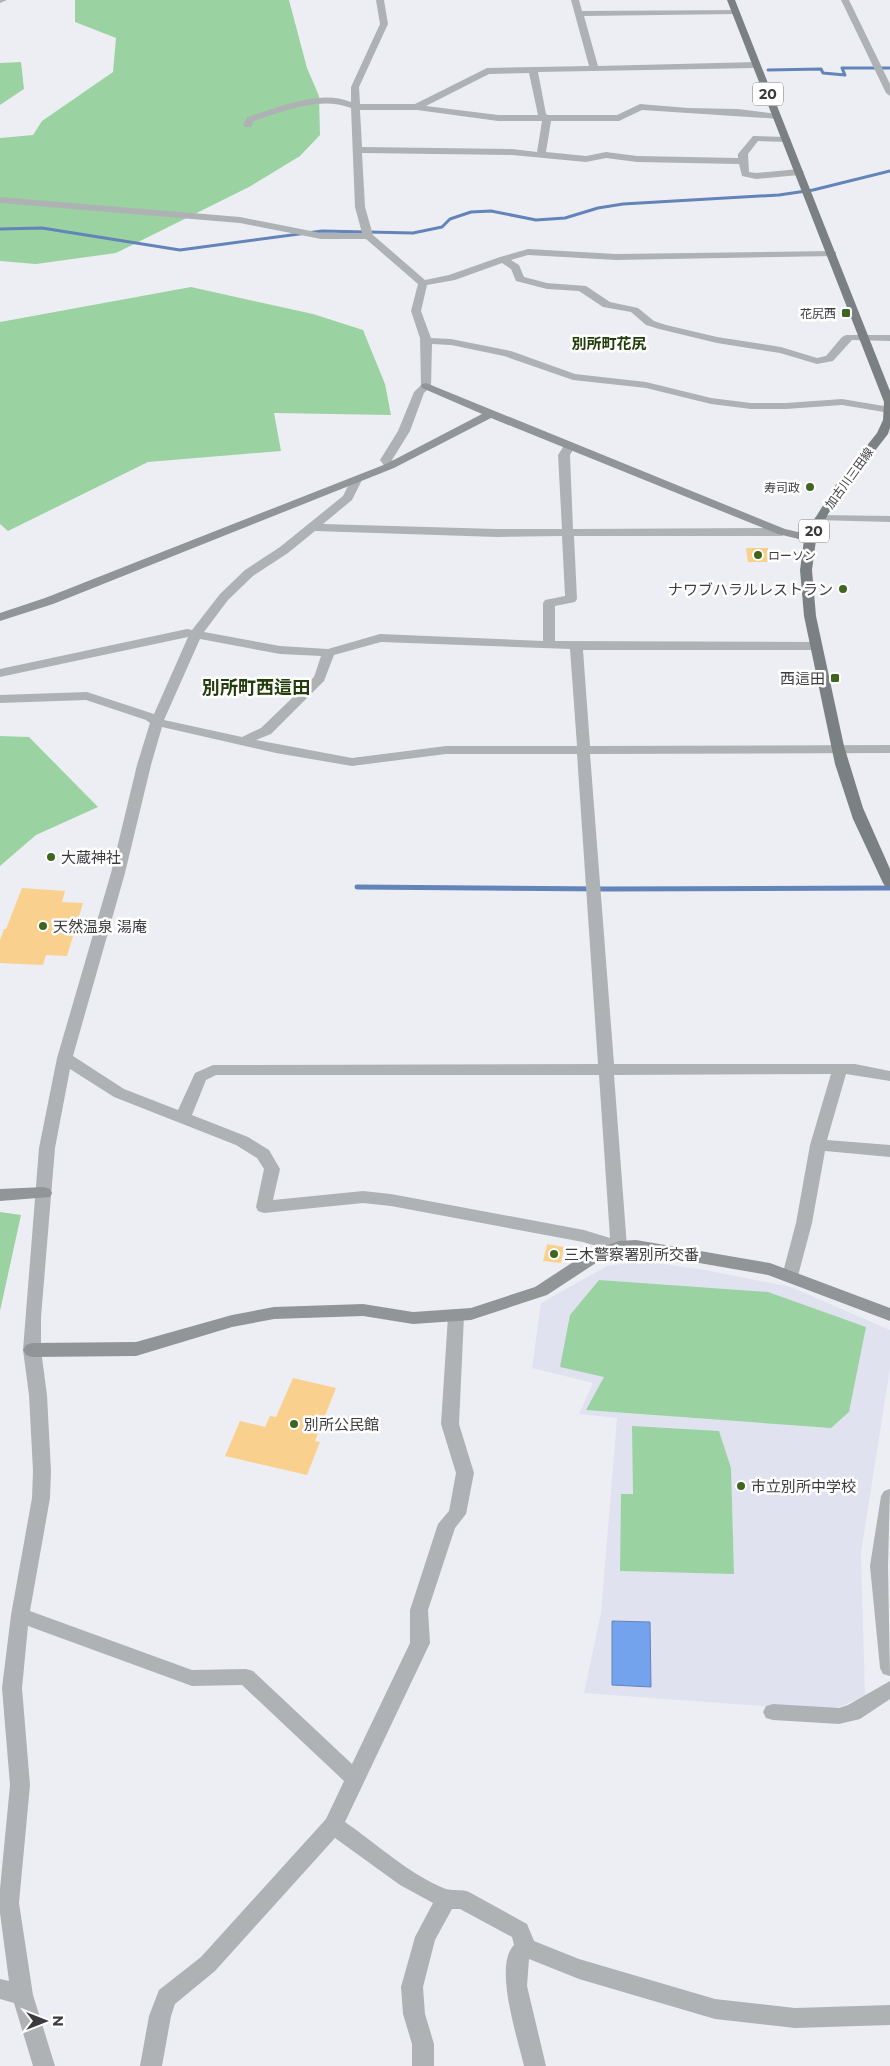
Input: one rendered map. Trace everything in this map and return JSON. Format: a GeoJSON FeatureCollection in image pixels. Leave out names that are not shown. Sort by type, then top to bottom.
{"type":"FeatureCollection","features":[{"type":"Feature","properties":{"kind":"main road","name":"20"},"geometry":{"type":"LineString","coordinates":[[731,0],[833,254],[863,338],[884,386],[890,410]]}},
{"type":"Feature","properties":{"kind":"main road","name":"加古川三田線"},"geometry":{"type":"LineString","coordinates":[[890,410],[882,434],[820,518],[811,538],[806,557],[805,578],[816,646],[838,750],[861,821],[890,883]]}},
{"type":"Feature","properties":{"kind":"street"},"geometry":{"type":"LineString","coordinates":[[380,0],[384,24],[355,87],[360,207],[368,236],[423,282],[451,278],[528,252],[616,257],[833,254]]}},
{"type":"Feature","properties":{"kind":"street"},"geometry":{"type":"LineString","coordinates":[[575,0],[594,68]]}},
{"type":"Feature","properties":{"kind":"street"},"geometry":{"type":"LineString","coordinates":[[845,0],[890,93]]}},
{"type":"Feature","properties":{"kind":"street"},"geometry":{"type":"LineString","coordinates":[[579,14],[736,12]]}},
{"type":"Feature","properties":{"kind":"street"},"geometry":{"type":"LineString","coordinates":[[417,106],[487,71],[756,64]]}},
{"type":"Feature","properties":{"kind":"street"},"geometry":{"type":"LineString","coordinates":[[534,70],[542,114],[547,120],[541,153]]}},
{"type":"Feature","properties":{"kind":"street"},"geometry":{"type":"LineString","coordinates":[[248,125],[250,119],[298,104],[322,100],[356,106],[417,106],[498,118],[619,118],[640,107],[688,111],[738,112],[777,117]]}},
{"type":"Feature","properties":{"kind":"street"},"geometry":{"type":"LineString","coordinates":[[786,140],[756,138],[743,154],[745,174],[799,172]]}},
{"type":"Feature","properties":{"kind":"street"},"geometry":{"type":"LineString","coordinates":[[358,150],[541,153],[586,159],[606,156],[637,159],[743,161]]}},
{"type":"Feature","properties":{"kind":"street"},"geometry":{"type":"LineString","coordinates":[[0,200],[240,220],[321,236],[368,236]]}},
{"type":"Feature","properties":{"kind":"street"},"geometry":{"type":"LineString","coordinates":[[503,259],[515,266],[520,279],[547,286],[582,288],[607,305],[634,310],[650,323],[717,340],[781,350],[817,361],[829,359],[846,339],[890,338]]}},
{"type":"Feature","properties":{"kind":"street"},"geometry":{"type":"LineString","coordinates":[[390,466],[386,460],[404,430],[419,392],[426,386],[427,341],[422,321],[416,311],[423,282]]}},
{"type":"Feature","properties":{"kind":"street"},"geometry":{"type":"LineString","coordinates":[[427,341],[451,342],[506,353],[573,377],[646,385],[711,401],[737,405],[768,406],[842,402],[890,410]]}},
{"type":"Feature","properties":{"kind":"street"},"geometry":{"type":"LineString","coordinates":[[426,386],[782,532],[811,538]]}},
{"type":"Feature","properties":{"kind":"street"},"geometry":{"type":"LineString","coordinates":[[0,617],[49,601],[390,466],[491,414]]}},
{"type":"Feature","properties":{"kind":"street"},"geometry":{"type":"LineString","coordinates":[[549,645],[549,603],[571,599],[564,455],[569,446]]}},
{"type":"Feature","properties":{"kind":"street"},"geometry":{"type":"LineString","coordinates":[[44,2066],[22,1995],[10,1903],[20,1785],[12,1688],[20,1615],[41,1498],[42,1470],[38,1404],[32,1350],[47,1148],[65,1058],[118,873],[144,765],[157,722],[196,634],[224,597],[250,573],[284,550],[348,498],[356,480]]}},
{"type":"Feature","properties":{"kind":"street"},"geometry":{"type":"LineString","coordinates":[[820,518],[890,519]]}},
{"type":"Feature","properties":{"kind":"street"},"geometry":{"type":"LineString","coordinates":[[312,527],[568,533],[782,532]]}},
{"type":"Feature","properties":{"kind":"street"},"geometry":{"type":"LineString","coordinates":[[0,673],[187,633],[280,650],[328,653],[380,638],[576,646],[816,646]]}},
{"type":"Feature","properties":{"kind":"street"},"geometry":{"type":"LineString","coordinates":[[576,646],[619,1247]]}},
{"type":"Feature","properties":{"kind":"street"},"geometry":{"type":"LineString","coordinates":[[244,741],[266,731],[320,678],[328,653]]}},
{"type":"Feature","properties":{"kind":"street"},"geometry":{"type":"LineString","coordinates":[[0,699],[87,696],[151,716],[157,722],[276,749],[352,762],[446,750],[890,749]]}},
{"type":"Feature","properties":{"kind":"street"},"geometry":{"type":"LineString","coordinates":[[65,1058],[119,1093],[242,1141],[264,1154],[272,1169],[264,1207],[363,1197],[391,1200],[584,1236],[619,1247],[645,1248],[770,1269],[890,1315]]}},
{"type":"Feature","properties":{"kind":"street"},"geometry":{"type":"LineString","coordinates":[[183,1118],[200,1077],[213,1070],[855,1070],[890,1076]]}},
{"type":"Feature","properties":{"kind":"street"},"geometry":{"type":"LineString","coordinates":[[790,1276],[804,1223],[818,1145],[840,1070]]}},
{"type":"Feature","properties":{"kind":"street"},"geometry":{"type":"LineString","coordinates":[[818,1145],[890,1151]]}},
{"type":"Feature","properties":{"kind":"street"},"geometry":{"type":"LineString","coordinates":[[0,1195],[44,1193]]}},
{"type":"Feature","properties":{"kind":"street"},"geometry":{"type":"LineString","coordinates":[[32,1350],[136,1349],[232,1320],[274,1313],[363,1310],[413,1318],[456,1316],[487,1309],[541,1291],[596,1255],[619,1247]]}},
{"type":"Feature","properties":{"kind":"street"},"geometry":{"type":"LineString","coordinates":[[151,2066],[160,2016],[167,1997],[208,1964],[333,1826],[420,1644],[419,1610],[447,1524],[457,1514],[466,1473],[450,1424],[456,1316]]}},
{"type":"Feature","properties":{"kind":"street"},"geometry":{"type":"LineString","coordinates":[[890,1496],[879,1566],[890,1668]]}},
{"type":"Feature","properties":{"kind":"street"},"geometry":{"type":"LineString","coordinates":[[20,1615],[192,1678],[246,1677],[355,1779]]}},
{"type":"Feature","properties":{"kind":"street"},"geometry":{"type":"LineString","coordinates":[[774,1712],[838,1716],[853,1713],[890,1689]]}},
{"type":"Feature","properties":{"kind":"street"},"geometry":{"type":"LineString","coordinates":[[333,1826],[407,1878],[446,1900],[462,1899],[520,1931],[526,1948],[579,1970],[715,2009],[794,2018],[890,2015]]}},
{"type":"Feature","properties":{"kind":"street"},"geometry":{"type":"LineString","coordinates":[[423,2066],[423,2044],[414,2014],[412,1987],[425,1937],[446,1900]]}},
{"type":"Feature","properties":{"kind":"street"},"geometry":{"type":"LineString","coordinates":[[526,1948],[518,1956],[516,1986],[535,2066]]}},
{"type":"Feature","properties":{"kind":"street"},"geometry":{"type":"LineString","coordinates":[[0,1989],[22,1995]]}},
{"type":"Feature","properties":{"kind":"shaded area","name":"市立別所中学校"},"geometry":{"type":"Polygon","coordinates":[[[644,1261],[705,1270],[791,1287],[890,1330],[890,1368],[861,1553],[865,1696],[830,1711],[584,1693],[601,1613],[617,1418],[579,1414],[593,1383],[532,1368],[541,1303],[607,1266],[644,1261]]]}},
{"type":"Feature","properties":{"kind":"green space"},"geometry":{"type":"Polygon","coordinates":[[[75,0],[289,0],[307,68],[319,96],[320,135],[300,156],[249,187],[116,253],[36,264],[0,261],[0,138],[33,135],[42,121],[113,72],[116,38],[75,22],[75,0]]]}},
{"type":"Feature","properties":{"kind":"green space"},"geometry":{"type":"Polygon","coordinates":[[[21,62],[24,89],[0,105],[0,63],[21,62]]]}},
{"type":"Feature","properties":{"kind":"green space"},"geometry":{"type":"Polygon","coordinates":[[[191,287],[313,314],[363,330],[385,384],[391,415],[274,413],[281,451],[148,462],[8,531],[0,524],[0,322],[191,287]]]}},
{"type":"Feature","properties":{"kind":"green space"},"geometry":{"type":"Polygon","coordinates":[[[0,736],[29,737],[98,807],[36,835],[0,866],[0,736]]]}},
{"type":"Feature","properties":{"kind":"green space"},"geometry":{"type":"Polygon","coordinates":[[[0,1212],[21,1215],[0,1311],[0,1212]]]}},
{"type":"Feature","properties":{"kind":"green space"},"geometry":{"type":"Polygon","coordinates":[[[599,1280],[768,1292],[866,1327],[849,1412],[831,1428],[586,1410],[604,1377],[560,1367],[570,1315],[599,1280]]]}},
{"type":"Feature","properties":{"kind":"green space"},"geometry":{"type":"Polygon","coordinates":[[[632,1426],[719,1431],[731,1468],[734,1574],[620,1571],[621,1494],[633,1494],[632,1426]]]}},
{"type":"Feature","properties":{"kind":"water"},"geometry":{"type":"Polygon","coordinates":[[[612,1621],[650,1622],[651,1687],[612,1685],[612,1621]]]}},
{"type":"Feature","properties":{"kind":"building","name":"ローソン"},"geometry":{"type":"Polygon","coordinates":[[[746,548],[768,548],[770,562],[748,562],[746,548]]]}},
{"type":"Feature","properties":{"kind":"building","name":"天然温泉 湯庵"},"geometry":{"type":"Polygon","coordinates":[[[22,888],[65,891],[62,902],[83,903],[67,956],[46,955],[43,965],[0,963],[0,940],[22,888]]]}},
{"type":"Feature","properties":{"kind":"building","name":"三木警察署別所交番"},"geometry":{"type":"Polygon","coordinates":[[[547,1244],[564,1247],[561,1263],[543,1261],[547,1244]]]}},
{"type":"Feature","properties":{"kind":"building","name":"別所公民館"},"geometry":{"type":"Polygon","coordinates":[[[293,1378],[336,1388],[315,1441],[320,1442],[307,1475],[225,1456],[240,1421],[265,1427],[270,1416],[276,1417],[293,1378]]]}},
{"type":"Feature","properties":{"kind":"waterway"},"geometry":{"type":"LineString","coordinates":[[768,70],[821,69],[823,73],[845,75],[842,68],[890,68]]}},
{"type":"Feature","properties":{"kind":"waterway"},"geometry":{"type":"LineString","coordinates":[[0,229],[42,228],[180,250],[322,231],[413,233],[442,227],[450,219],[471,212],[491,211],[536,220],[565,218],[598,208],[623,204],[779,195],[813,190],[890,171]]}},
{"type":"Feature","properties":{"kind":"waterway"},"geometry":{"type":"LineString","coordinates":[[357,887],[607,889],[890,888]]}},
{"type":"Feature","properties":{"kind":"place","name":"花尻西"},"geometry":{"type":"Point","coordinates":[846,313]}},
{"type":"Feature","properties":{"kind":"place","name":"寿司政"},"geometry":{"type":"Point","coordinates":[810,487]}},
{"type":"Feature","properties":{"kind":"place","name":"ローソン"},"geometry":{"type":"Point","coordinates":[758,555]}},
{"type":"Feature","properties":{"kind":"place","name":"ナワブハラルレストラン"},"geometry":{"type":"Point","coordinates":[843,589]}},
{"type":"Feature","properties":{"kind":"place","name":"西這田"},"geometry":{"type":"Point","coordinates":[835,678]}},
{"type":"Feature","properties":{"kind":"place","name":"大蔵神社"},"geometry":{"type":"Point","coordinates":[51,857]}},
{"type":"Feature","properties":{"kind":"place","name":"天然温泉 湯庵"},"geometry":{"type":"Point","coordinates":[43,926]}},
{"type":"Feature","properties":{"kind":"place","name":"三木警察署別所交番"},"geometry":{"type":"Point","coordinates":[554,1254]}},
{"type":"Feature","properties":{"kind":"place","name":"別所公民館"},"geometry":{"type":"Point","coordinates":[294,1424]}},
{"type":"Feature","properties":{"kind":"place","name":"市立別所中学校"},"geometry":{"type":"Point","coordinates":[741,1486]}},
{"type":"Feature","properties":{"kind":"district","name":"別所町花尻"},"geometry":{"type":"Point","coordinates":[609,343]}},
{"type":"Feature","properties":{"kind":"district","name":"別所町西這田"},"geometry":{"type":"Point","coordinates":[256,688]}}]}
